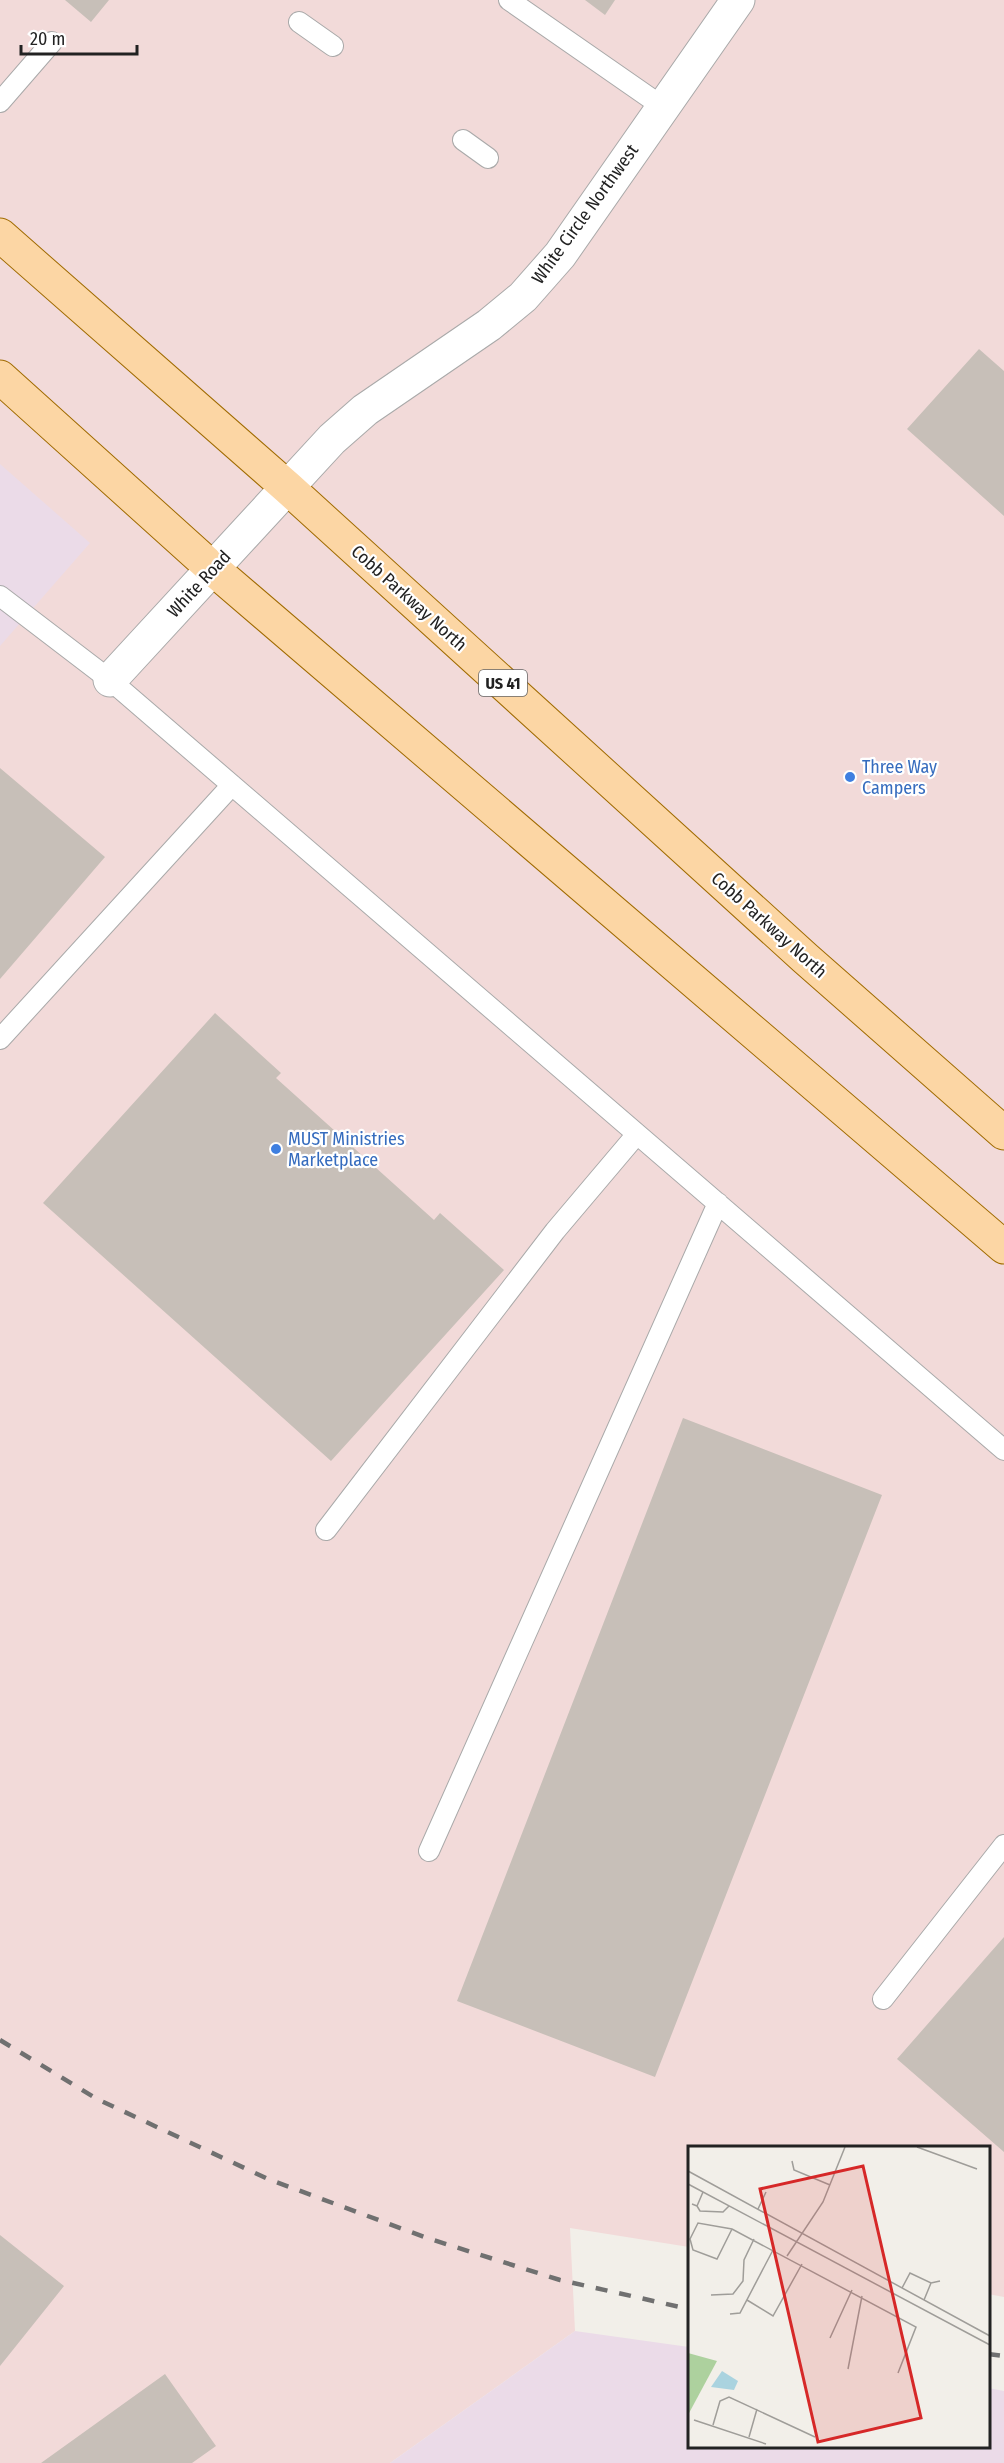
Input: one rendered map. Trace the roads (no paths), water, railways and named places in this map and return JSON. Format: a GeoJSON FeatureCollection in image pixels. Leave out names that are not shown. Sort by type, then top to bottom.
{"type":"FeatureCollection","features":[{"type":"Feature","properties":{"kind":"main road","name":"Cobb Parkway North"},"geometry":{"type":"LineString","coordinates":[[0,235],[288,488],[805,958],[1004,1133]]}},
{"type":"Feature","properties":{"kind":"main road"},"geometry":{"type":"LineString","coordinates":[[0,377],[213,569],[1004,1247]]}},
{"type":"Feature","properties":{"kind":"street","name":"White Circle Northwest"},"geometry":{"type":"LineString","coordinates":[[288,488],[332,439],[365,410],[489,325],[523,297],[560,255],[738,0]]}},
{"type":"Feature","properties":{"kind":"street","name":"White Road"},"geometry":{"type":"LineString","coordinates":[[110,681],[288,488]]}},
{"type":"Feature","properties":{"kind":"lane"},"geometry":{"type":"LineString","coordinates":[[509,0],[663,107]]}},
{"type":"Feature","properties":{"kind":"lane"},"geometry":{"type":"LineString","coordinates":[[299,22],[333,46]]}},
{"type":"Feature","properties":{"kind":"lane"},"geometry":{"type":"LineString","coordinates":[[0,102],[52,42]]}},
{"type":"Feature","properties":{"kind":"lane"},"geometry":{"type":"LineString","coordinates":[[463,140],[488,158]]}},
{"type":"Feature","properties":{"kind":"lane"},"geometry":{"type":"LineString","coordinates":[[0,596],[110,681],[1004,1450]]}},
{"type":"Feature","properties":{"kind":"lane"},"geometry":{"type":"LineString","coordinates":[[0,1039],[232,785]]}},
{"type":"Feature","properties":{"kind":"lane"},"geometry":{"type":"LineString","coordinates":[[326,1530],[555,1231],[637,1134]]}},
{"type":"Feature","properties":{"kind":"lane"},"geometry":{"type":"LineString","coordinates":[[429,1851],[718,1203]]}},
{"type":"Feature","properties":{"kind":"lane"},"geometry":{"type":"LineString","coordinates":[[884,1999],[1004,1845]]}},
{"type":"Feature","properties":{"kind":"railway"},"geometry":{"type":"LineString","coordinates":[[0,2040],[97,2099],[268,2179],[427,2238],[560,2280],[688,2309]]}},
{"type":"Feature","properties":{"kind":"railway"},"geometry":{"type":"LineString","coordinates":[[989,2354],[1004,2356]]}},
{"type":"Feature","properties":{"kind":"place","name":"Three Way Campers"},"geometry":{"type":"Point","coordinates":[850,777]}},
{"type":"Feature","properties":{"kind":"place","name":"MUST Ministries Marketplace"},"geometry":{"type":"Point","coordinates":[276,1149]}}]}
